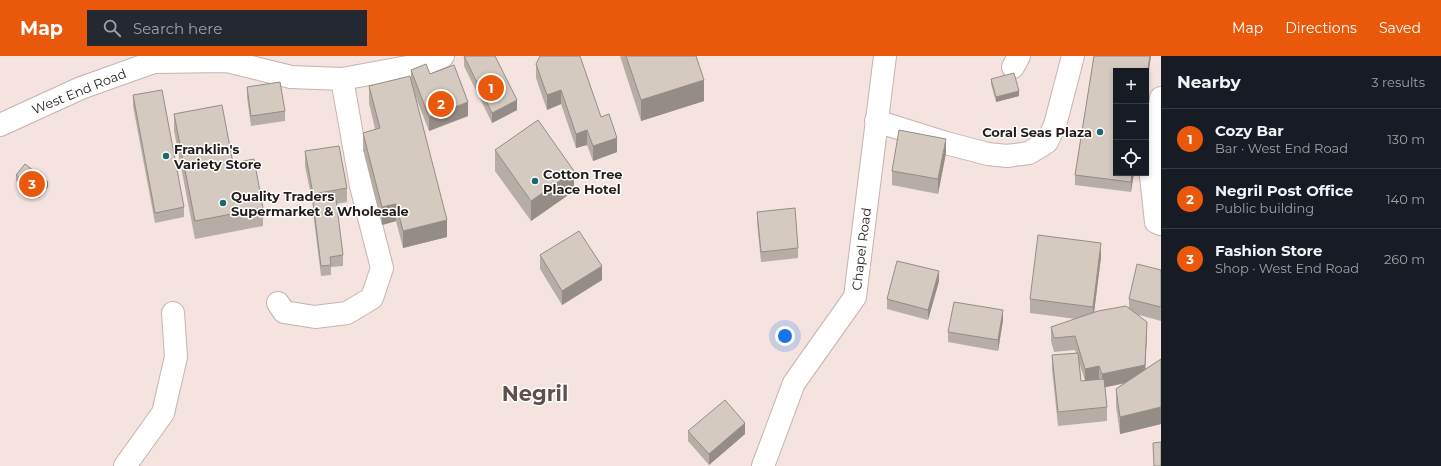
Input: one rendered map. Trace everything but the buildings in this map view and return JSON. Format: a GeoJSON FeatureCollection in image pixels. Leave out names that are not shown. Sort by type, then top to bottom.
{"type":"FeatureCollection","features":[{"type":"Feature","properties":{"kind":"street","name":"West End Road"},"geometry":{"type":"LineString","coordinates":[[0,125],[81,88],[154,62],[227,61],[291,77],[342,79],[424,64],[443,56]]}},
{"type":"Feature","properties":{"kind":"street","name":"Chapel Road"},"geometry":{"type":"LineString","coordinates":[[763,466],[794,383],[855,297],[885,56]]}},
{"type":"Feature","properties":{"kind":"street"},"geometry":{"type":"LineString","coordinates":[[876,121],[946,143],[988,154],[1007,156],[1029,153],[1047,142],[1055,125],[1073,56]]}},
{"type":"Feature","properties":{"kind":"street"},"geometry":{"type":"LineString","coordinates":[[278,303],[284,312],[315,316],[347,313],[372,298],[382,268],[360,186],[342,79]]}},
{"type":"Feature","properties":{"kind":"street"},"geometry":{"type":"LineString","coordinates":[[1161,98],[1150,167],[1156,222],[1161,224]]}},
{"type":"Feature","properties":{"kind":"street"},"geometry":{"type":"LineString","coordinates":[[125,466],[163,413],[176,357],[173,313]]}},
{"type":"Feature","properties":{"kind":"place","name":"Cozy Bar"},"geometry":{"type":"Point","coordinates":[491,88]}},
{"type":"Feature","properties":{"kind":"place","name":"Negril Post Office"},"geometry":{"type":"Point","coordinates":[441,104]}},
{"type":"Feature","properties":{"kind":"place","name":"Coral Seas Plaza"},"geometry":{"type":"Point","coordinates":[1100,132]}},
{"type":"Feature","properties":{"kind":"place","name":"Franklin's Variety Store"},"geometry":{"type":"Point","coordinates":[166,156]}},
{"type":"Feature","properties":{"kind":"place","name":"Cotton Tree Place Hotel"},"geometry":{"type":"Point","coordinates":[535,181]}},
{"type":"Feature","properties":{"kind":"place","name":"Fashion Store"},"geometry":{"type":"Point","coordinates":[32,184]}},
{"type":"Feature","properties":{"kind":"place","name":"Quality Traders Supermarket & Wholesale"},"geometry":{"type":"Point","coordinates":[223,203]}},
{"type":"Feature","properties":{"kind":"district","name":"Negril"},"geometry":{"type":"Point","coordinates":[535,394]}}]}
